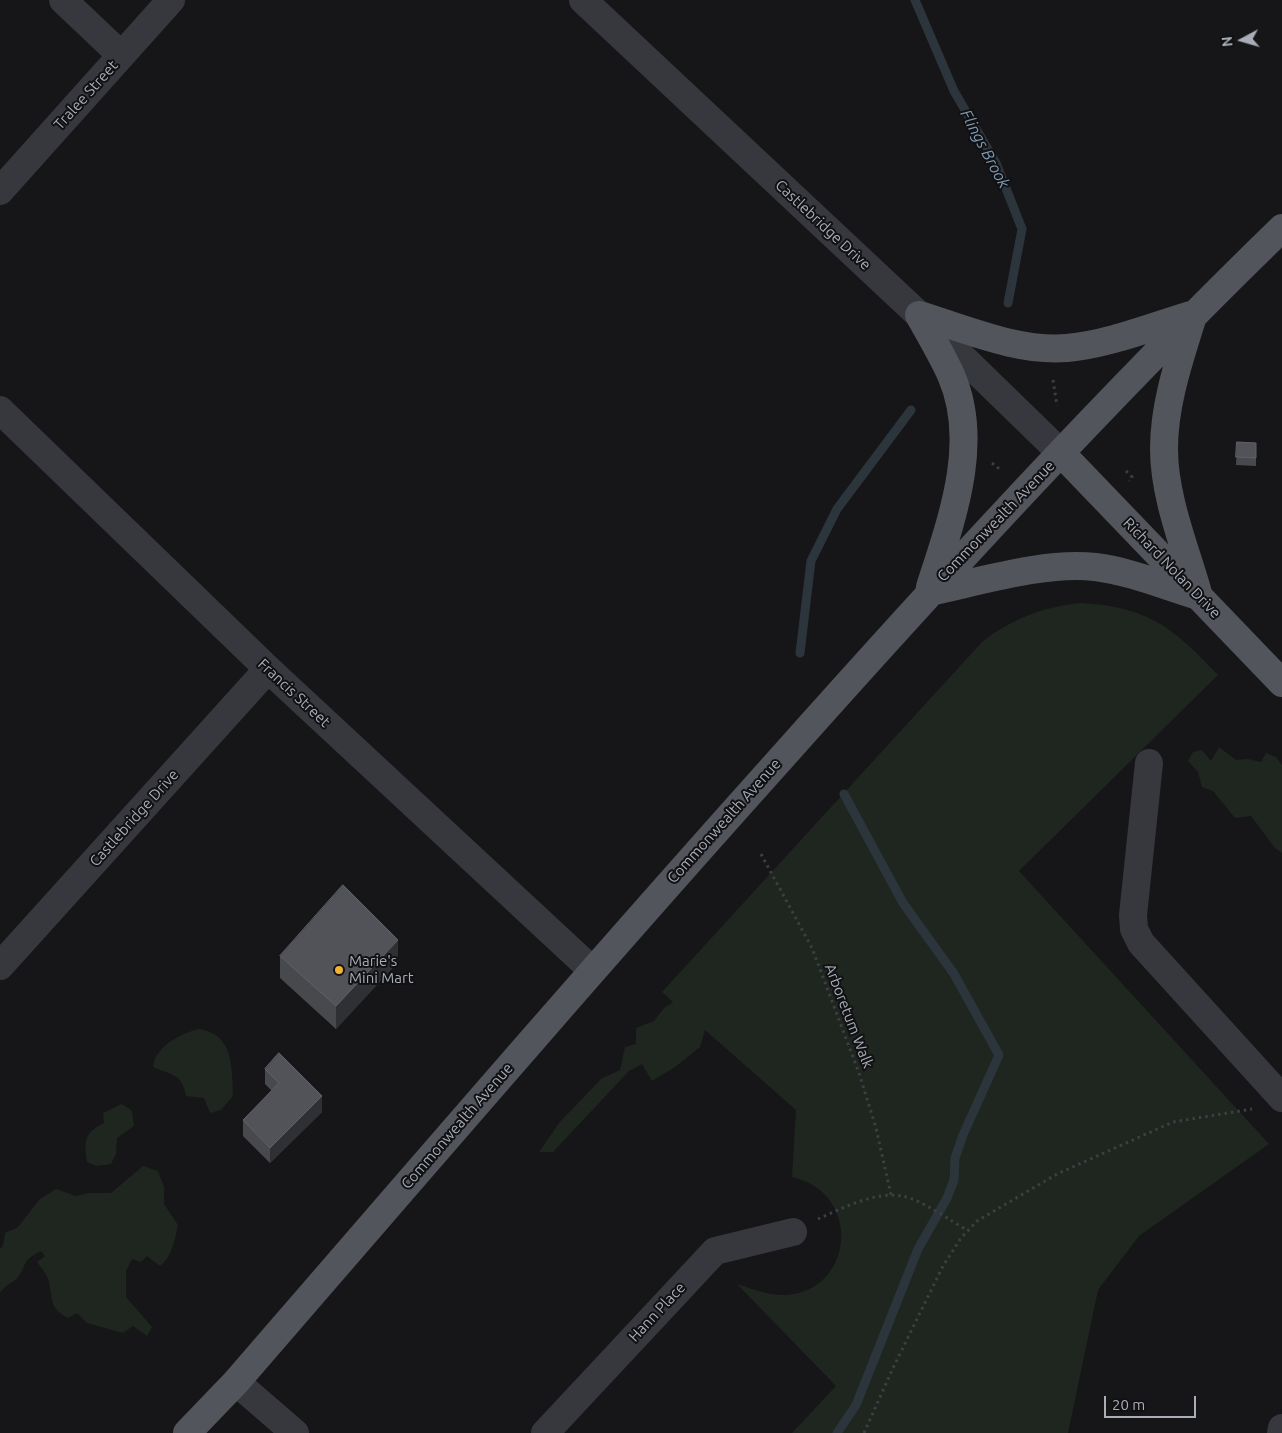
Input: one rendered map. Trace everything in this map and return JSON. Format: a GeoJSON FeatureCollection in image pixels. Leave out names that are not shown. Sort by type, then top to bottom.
{"type":"FeatureCollection","features":[{"type":"Feature","properties":{"kind":"main road","name":"Commonwealth Avenue"},"geometry":{"type":"LineString","coordinates":[[187,1433],[236,1382],[592,970],[929,592],[1193,314],[1282,228]]}},
{"type":"Feature","properties":{"kind":"main road"},"geometry":{"type":"LineString","coordinates":[[919,315],[1003,340],[1035,346],[1067,348],[1114,339],[1193,314]]}},
{"type":"Feature","properties":{"kind":"main road"},"geometry":{"type":"LineString","coordinates":[[1193,314],[1170,399],[1164,449],[1168,486],[1199,597]]}},
{"type":"Feature","properties":{"kind":"main road"},"geometry":{"type":"LineString","coordinates":[[919,315],[952,376],[960,401],[964,433],[962,469],[951,521],[929,592],[1042,569],[1080,566],[1117,572],[1199,597]]}},
{"type":"Feature","properties":{"kind":"main road","name":"Richard Nolan Drive"},"geometry":{"type":"LineString","coordinates":[[1061,453],[1282,683]]}},
{"type":"Feature","properties":{"kind":"street"},"geometry":{"type":"LineString","coordinates":[[63,0],[122,55]]}},
{"type":"Feature","properties":{"kind":"street","name":"Tralee Street"},"geometry":{"type":"LineString","coordinates":[[0,190],[171,0]]}},
{"type":"Feature","properties":{"kind":"street","name":"Castlebridge Drive"},"geometry":{"type":"LineString","coordinates":[[583,0],[919,315],[1061,453]]}},
{"type":"Feature","properties":{"kind":"street","name":"Francis Street"},"geometry":{"type":"LineString","coordinates":[[0,410],[268,669],[592,970]]}},
{"type":"Feature","properties":{"kind":"street","name":"Castlebridge Drive"},"geometry":{"type":"LineString","coordinates":[[0,966],[268,669]]}},
{"type":"Feature","properties":{"kind":"street"},"geometry":{"type":"LineString","coordinates":[[1149,763],[1133,915],[1134,929],[1141,943],[1282,1098]]}},
{"type":"Feature","properties":{"kind":"street","name":"Hann Place"},"geometry":{"type":"LineString","coordinates":[[546,1433],[715,1251],[793,1232]]}},
{"type":"Feature","properties":{"kind":"street"},"geometry":{"type":"LineString","coordinates":[[236,1382],[295,1433]]}},
{"type":"Feature","properties":{"kind":"street"},"geometry":{"type":"LineString","coordinates":[[1281,1433],[1282,1428]]}},
{"type":"Feature","properties":{"kind":"path"},"geometry":{"type":"LineString","coordinates":[[1053,380],[1057,406]]}},
{"type":"Feature","properties":{"kind":"path","name":"Arboretum Walk"},"geometry":{"type":"LineString","coordinates":[[761,854],[812,948],[860,1074],[876,1128],[891,1196]]}},
{"type":"Feature","properties":{"kind":"path"},"geometry":{"type":"LineString","coordinates":[[864,1433],[943,1266],[967,1230],[985,1215],[1037,1184],[1162,1126],[1189,1118],[1254,1109]]}},
{"type":"Feature","properties":{"kind":"path"},"geometry":{"type":"LineString","coordinates":[[793,1232],[836,1210],[891,1196],[904,1196],[967,1230]]}},
{"type":"Feature","properties":{"kind":"shaded area"},"geometry":{"type":"Polygon","coordinates":[[[1081,603],[1124,609],[1158,623],[1173,632],[1187,644],[1218,675],[1019,871],[1269,1144],[1139,1236],[1098,1290],[1068,1433],[792,1433],[836,1386],[737,1284],[767,1293],[786,1295],[809,1289],[826,1277],[837,1260],[841,1240],[839,1220],[831,1202],[815,1186],[792,1177],[796,1110],[705,1030],[700,1047],[675,1067],[652,1081],[642,1064],[629,1071],[553,1152],[539,1152],[559,1123],[601,1079],[620,1070],[625,1047],[636,1044],[636,1028],[654,1021],[664,1008],[673,1002],[662,992],[982,642],[1005,626],[1029,615],[1054,607],[1081,603]]]}},
{"type":"Feature","properties":{"kind":"shaded area"},"geometry":{"type":"Polygon","coordinates":[[[1219,747],[1236,760],[1248,759],[1261,762],[1266,753],[1276,757],[1282,765],[1282,853],[1275,848],[1251,816],[1235,818],[1213,791],[1202,787],[1198,772],[1188,761],[1193,752],[1202,750],[1211,761],[1219,747]]]}},
{"type":"Feature","properties":{"kind":"shaded area"},"geometry":{"type":"Polygon","coordinates":[[[198,1029],[219,1037],[229,1054],[231,1064],[233,1096],[221,1110],[210,1113],[204,1098],[186,1096],[179,1079],[153,1067],[158,1053],[164,1047],[184,1034],[198,1029]]]}},
{"type":"Feature","properties":{"kind":"shaded area"},"geometry":{"type":"Polygon","coordinates":[[[122,1104],[132,1111],[134,1126],[117,1138],[116,1154],[111,1164],[96,1166],[87,1162],[86,1143],[89,1134],[104,1123],[103,1113],[122,1104]]]}},
{"type":"Feature","properties":{"kind":"shaded area"},"geometry":{"type":"Polygon","coordinates":[[[143,1166],[158,1171],[164,1187],[164,1204],[178,1225],[170,1253],[160,1266],[147,1256],[141,1262],[132,1259],[126,1271],[126,1297],[152,1327],[147,1336],[133,1326],[123,1333],[87,1323],[77,1313],[68,1318],[58,1311],[53,1303],[46,1274],[37,1262],[45,1256],[41,1251],[27,1260],[18,1277],[0,1293],[0,1249],[3,1246],[5,1233],[18,1227],[40,1199],[56,1189],[76,1196],[89,1193],[111,1193],[143,1166]]]}},
{"type":"Feature","properties":{"kind":"building"},"geometry":{"type":"Polygon","coordinates":[[[1237,442],[1256,443],[1256,458],[1236,457],[1237,442]]]}},
{"type":"Feature","properties":{"kind":"building","name":"Marie's Mini Mart"},"geometry":{"type":"Polygon","coordinates":[[[343,885],[398,940],[336,1006],[280,956],[343,885]]]}},
{"type":"Feature","properties":{"kind":"building"},"geometry":{"type":"Polygon","coordinates":[[[279,1053],[322,1096],[270,1148],[243,1120],[279,1083],[265,1069],[279,1053]]]}},
{"type":"Feature","properties":{"kind":"waterway","name":"Flings Brook"},"geometry":{"type":"LineString","coordinates":[[915,0],[954,91],[996,163],[1022,229],[1008,303]]}},
{"type":"Feature","properties":{"kind":"waterway"},"geometry":{"type":"LineString","coordinates":[[800,653],[811,561],[837,509],[911,410]]}},
{"type":"Feature","properties":{"kind":"waterway"},"geometry":{"type":"LineString","coordinates":[[837,1433],[856,1405],[918,1249],[947,1198],[954,1180],[955,1158],[963,1135],[999,1055],[954,974],[903,903],[844,794]]}},
{"type":"Feature","properties":{"kind":"place","name":"Marie's Mini Mart"},"geometry":{"type":"Point","coordinates":[339,970]}}]}
